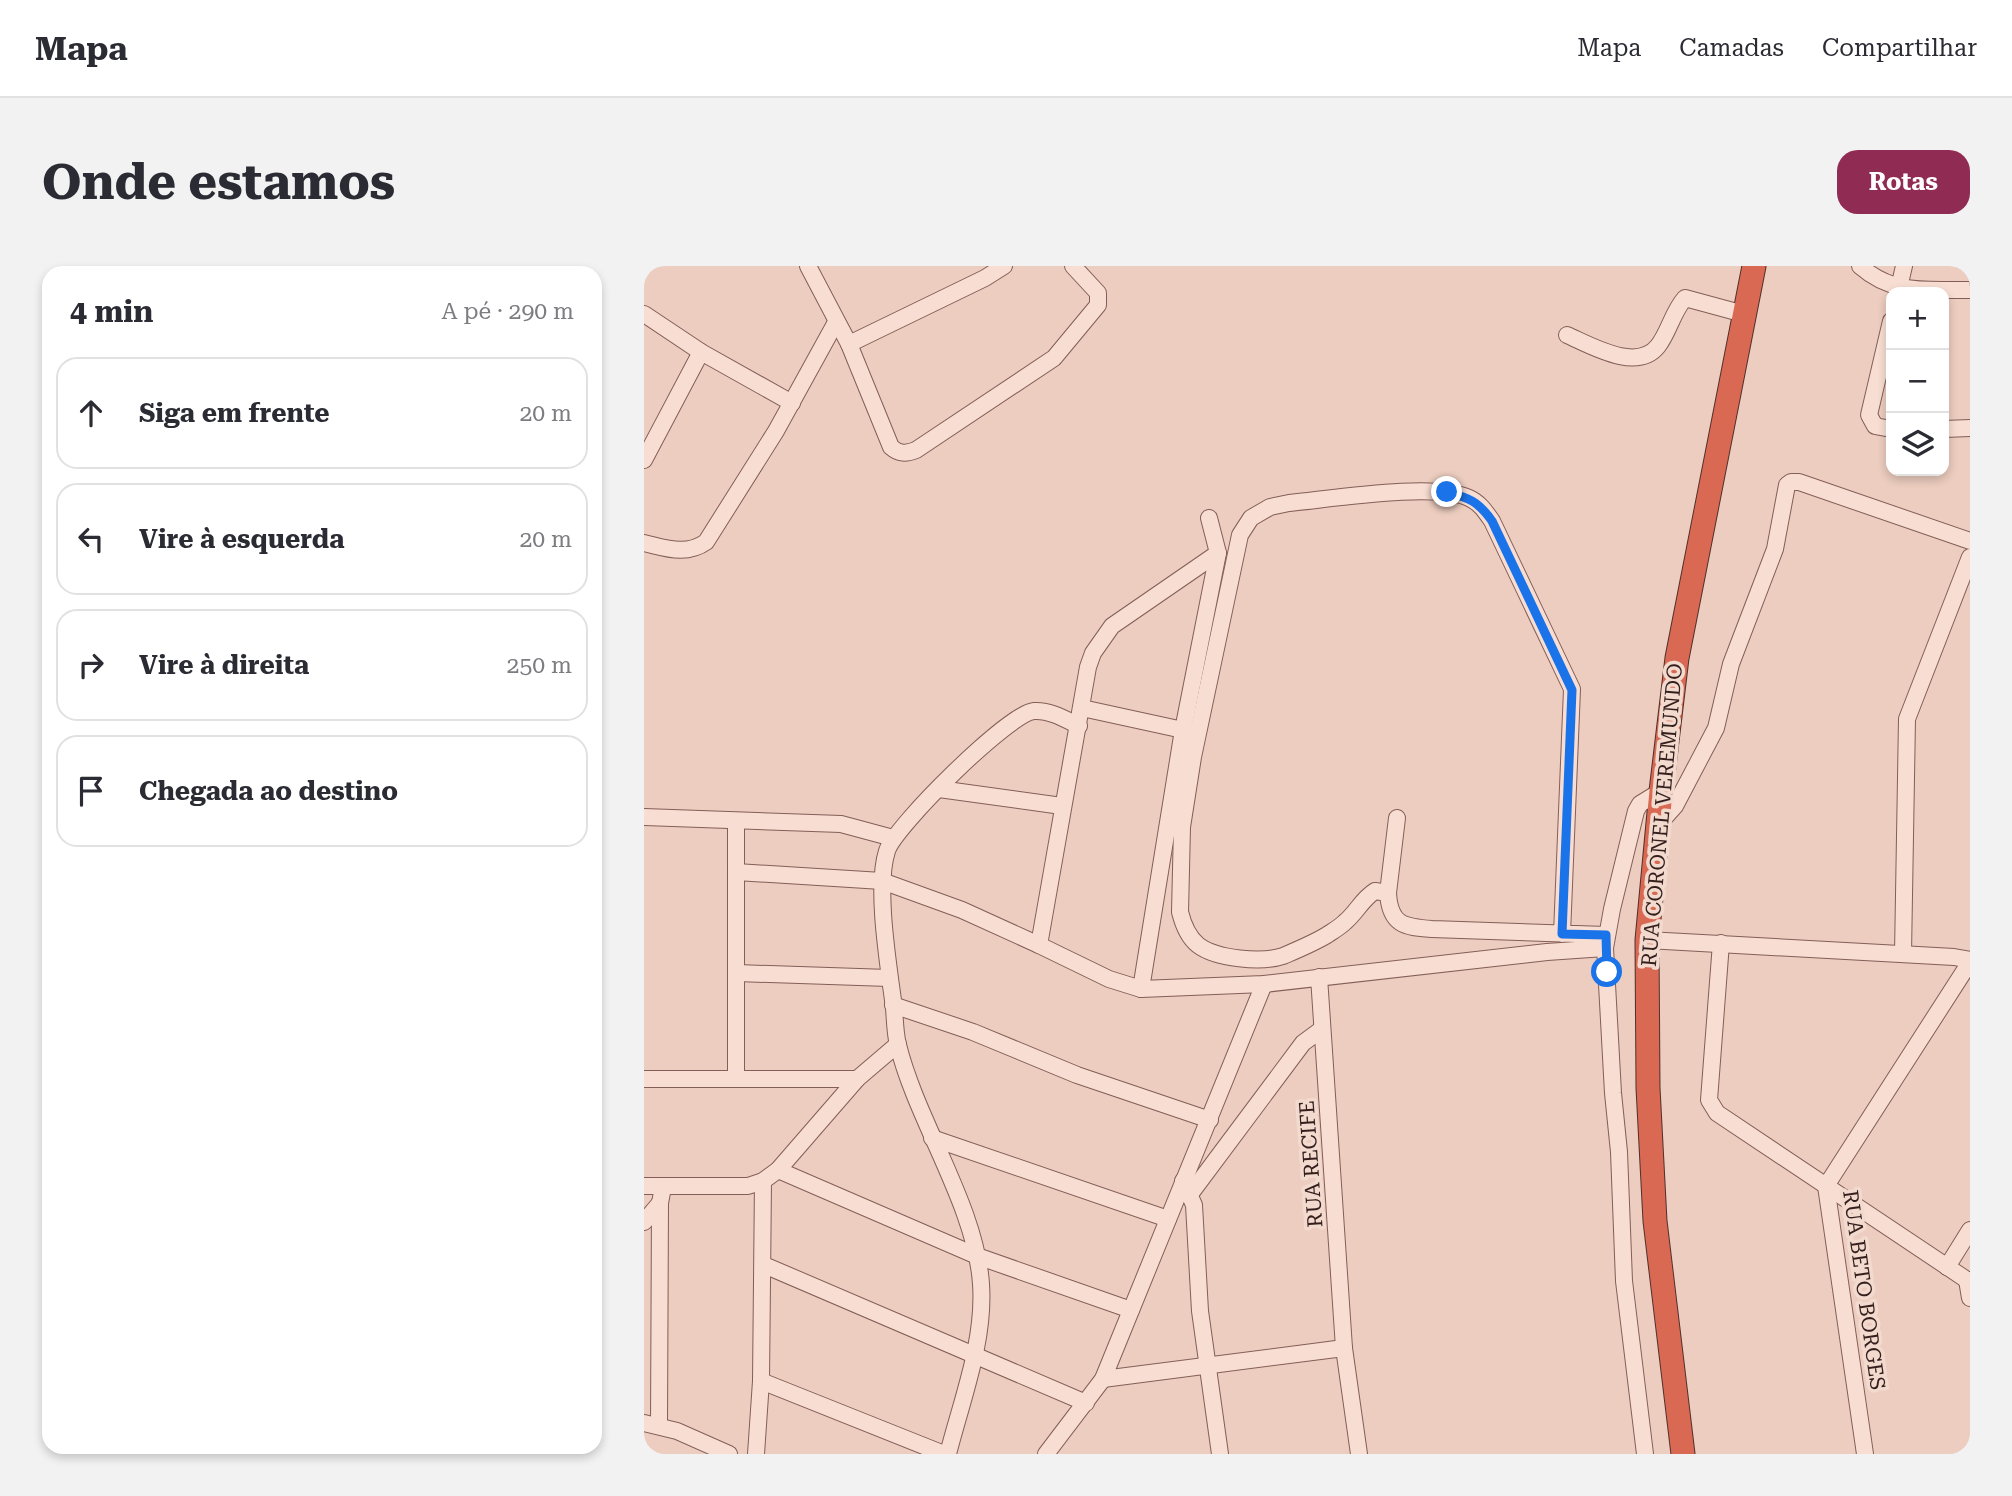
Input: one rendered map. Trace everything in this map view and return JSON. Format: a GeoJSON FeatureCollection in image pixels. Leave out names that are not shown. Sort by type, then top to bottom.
{"type":"FeatureCollection","features":[{"type":"Feature","properties":{"kind":"highway","name":"RUA CORONEL VEREMUNDO"},"geometry":{"type":"LineString","coordinates":[[1683,1454],[1654,1221],[1648,1088],[1647,940],[1677,657],[1754,266]]}},
{"type":"Feature","properties":{"kind":"street"},"geometry":{"type":"LineString","coordinates":[[808,266],[849,344],[888,440],[896,452],[907,454],[1054,358],[1098,305],[1098,293],[1073,266]]}},
{"type":"Feature","properties":{"kind":"street"},"geometry":{"type":"LineString","coordinates":[[849,344],[985,278],[1004,266]]}},
{"type":"Feature","properties":{"kind":"street"},"geometry":{"type":"LineString","coordinates":[[1860,266],[1892,287]]}},
{"type":"Feature","properties":{"kind":"street"},"geometry":{"type":"LineString","coordinates":[[1899,287],[1904,266]]}},
{"type":"Feature","properties":{"kind":"street"},"geometry":{"type":"LineString","coordinates":[[1949,290],[1970,290]]}},
{"type":"Feature","properties":{"kind":"street"},"geometry":{"type":"LineString","coordinates":[[1567,335],[1615,356],[1646,356],[1657,347],[1685,298],[1744,314]]}},
{"type":"Feature","properties":{"kind":"street"},"geometry":{"type":"LineString","coordinates":[[644,314],[701,352],[792,402]]}},
{"type":"Feature","properties":{"kind":"street"},"geometry":{"type":"LineString","coordinates":[[644,543],[682,552],[700,547],[706,542],[792,402],[836,322]]}},
{"type":"Feature","properties":{"kind":"street"},"geometry":{"type":"LineString","coordinates":[[1886,342],[1869,415],[1871,423],[1886,429]]}},
{"type":"Feature","properties":{"kind":"street"},"geometry":{"type":"LineString","coordinates":[[644,460],[701,352]]}},
{"type":"Feature","properties":{"kind":"street"},"geometry":{"type":"LineString","coordinates":[[1949,429],[1970,428]]}},
{"type":"Feature","properties":{"kind":"street"},"geometry":{"type":"LineString","coordinates":[[1658,825],[1675,806],[1716,728],[1731,664],[1774,549],[1787,485],[1799,482],[1970,541]]}},
{"type":"Feature","properties":{"kind":"street"},"geometry":{"type":"LineString","coordinates":[[1388,893],[1375,891],[1368,895],[1347,921],[1326,936],[1281,957],[1252,959],[1211,952],[1197,945],[1188,934],[1180,912],[1182,827],[1229,576],[1240,534],[1251,518],[1270,507],[1289,502],[1447,492],[1468,498],[1482,506],[1492,521],[1571,684],[1562,934]]}},
{"type":"Feature","properties":{"kind":"street"},"geometry":{"type":"LineString","coordinates":[[1141,989],[1183,730],[1218,553],[1209,518]]}},
{"type":"Feature","properties":{"kind":"street"},"geometry":{"type":"LineString","coordinates":[[1039,944],[1062,806],[1088,667],[1093,653],[1112,626],[1218,553]]}},
{"type":"Feature","properties":{"kind":"street"},"geometry":{"type":"LineString","coordinates":[[1903,954],[1907,719],[1970,557]]}},
{"type":"Feature","properties":{"kind":"street"},"geometry":{"type":"LineString","coordinates":[[1082,708],[1183,730]]}},
{"type":"Feature","properties":{"kind":"street"},"geometry":{"type":"LineString","coordinates":[[761,1381],[946,1454],[974,1354],[981,1312],[981,1283],[977,1256],[960,1202],[932,1138],[898,1044],[889,978],[882,881],[887,850],[893,838],[939,789],[1001,729],[1022,715],[1033,711],[1052,713],[1079,726]]}},
{"type":"Feature","properties":{"kind":"street"},"geometry":{"type":"LineString","coordinates":[[939,789],[1062,806]]}},
{"type":"Feature","properties":{"kind":"street"},"geometry":{"type":"LineString","coordinates":[[1646,1454],[1624,1281],[1606,941],[1636,811],[1640,804],[1661,790]]}},
{"type":"Feature","properties":{"kind":"street"},"geometry":{"type":"LineString","coordinates":[[644,817],[841,824],[893,838]]}},
{"type":"Feature","properties":{"kind":"street"},"geometry":{"type":"LineString","coordinates":[[1397,818],[1388,893],[1392,916],[1401,923],[1413,928],[1562,934],[1606,941]]}},
{"type":"Feature","properties":{"kind":"street"},"geometry":{"type":"LineString","coordinates":[[736,822],[736,1077]]}},
{"type":"Feature","properties":{"kind":"street"},"geometry":{"type":"LineString","coordinates":[[736,872],[882,881],[962,911],[1039,944],[1109,979],[1141,989],[1264,984],[1547,951],[1606,941]]}},
{"type":"Feature","properties":{"kind":"street"},"geometry":{"type":"LineString","coordinates":[[1647,940],[1954,957],[1970,961]]}},
{"type":"Feature","properties":{"kind":"street"},"geometry":{"type":"LineString","coordinates":[[1721,943],[1709,1100],[1717,1113],[1969,1281],[1970,1298]]}},
{"type":"Feature","properties":{"kind":"street","name":"RUA BETO BORGES"},"geometry":{"type":"LineString","coordinates":[[1866,1454],[1826,1186],[1970,961]]}},
{"type":"Feature","properties":{"kind":"street"},"geometry":{"type":"LineString","coordinates":[[737,973],[889,978]]}},
{"type":"Feature","properties":{"kind":"street","name":"RUA RECIFE"},"geometry":{"type":"LineString","coordinates":[[1319,977],[1345,1348],[1359,1454]]}},
{"type":"Feature","properties":{"kind":"street"},"geometry":{"type":"LineString","coordinates":[[1220,1454],[1200,1311],[1197,1228],[1187,1187],[1210,1120],[1264,984]]}},
{"type":"Feature","properties":{"kind":"street"},"geometry":{"type":"LineString","coordinates":[[893,1005],[973,1032],[1077,1075],[1210,1120]]}},
{"type":"Feature","properties":{"kind":"street"},"geometry":{"type":"LineString","coordinates":[[1046,1454],[1103,1379],[1168,1219],[1187,1187],[1303,1043],[1322,1029]]}},
{"type":"Feature","properties":{"kind":"street"},"geometry":{"type":"LineString","coordinates":[[644,1186],[662,1195],[748,1186],[763,1181],[778,1170],[857,1079],[898,1044]]}},
{"type":"Feature","properties":{"kind":"street"},"geometry":{"type":"LineString","coordinates":[[644,1079],[857,1079]]}},
{"type":"Feature","properties":{"kind":"street"},"geometry":{"type":"LineString","coordinates":[[932,1138],[1168,1219]]}},
{"type":"Feature","properties":{"kind":"street"},"geometry":{"type":"LineString","coordinates":[[778,1170],[977,1256],[1131,1310]]}},
{"type":"Feature","properties":{"kind":"street"},"geometry":{"type":"LineString","coordinates":[[756,1454],[764,1265],[763,1181]]}},
{"type":"Feature","properties":{"kind":"street"},"geometry":{"type":"LineString","coordinates":[[644,1222],[662,1195]]}},
{"type":"Feature","properties":{"kind":"street"},"geometry":{"type":"LineString","coordinates":[[662,1195],[652,1424],[729,1454]]}},
{"type":"Feature","properties":{"kind":"street"},"geometry":{"type":"LineString","coordinates":[[1947,1267],[1970,1230]]}},
{"type":"Feature","properties":{"kind":"street"},"geometry":{"type":"LineString","coordinates":[[764,1265],[1086,1403]]}},
{"type":"Feature","properties":{"kind":"street"},"geometry":{"type":"LineString","coordinates":[[1103,1379],[1345,1348]]}},
{"type":"Feature","properties":{"kind":"route"},"geometry":{"type":"LineString","coordinates":[[1447,492],[1468,498],[1482,506],[1492,521],[1571,684],[1562,934],[1606,935],[1607,972]]}}]}
